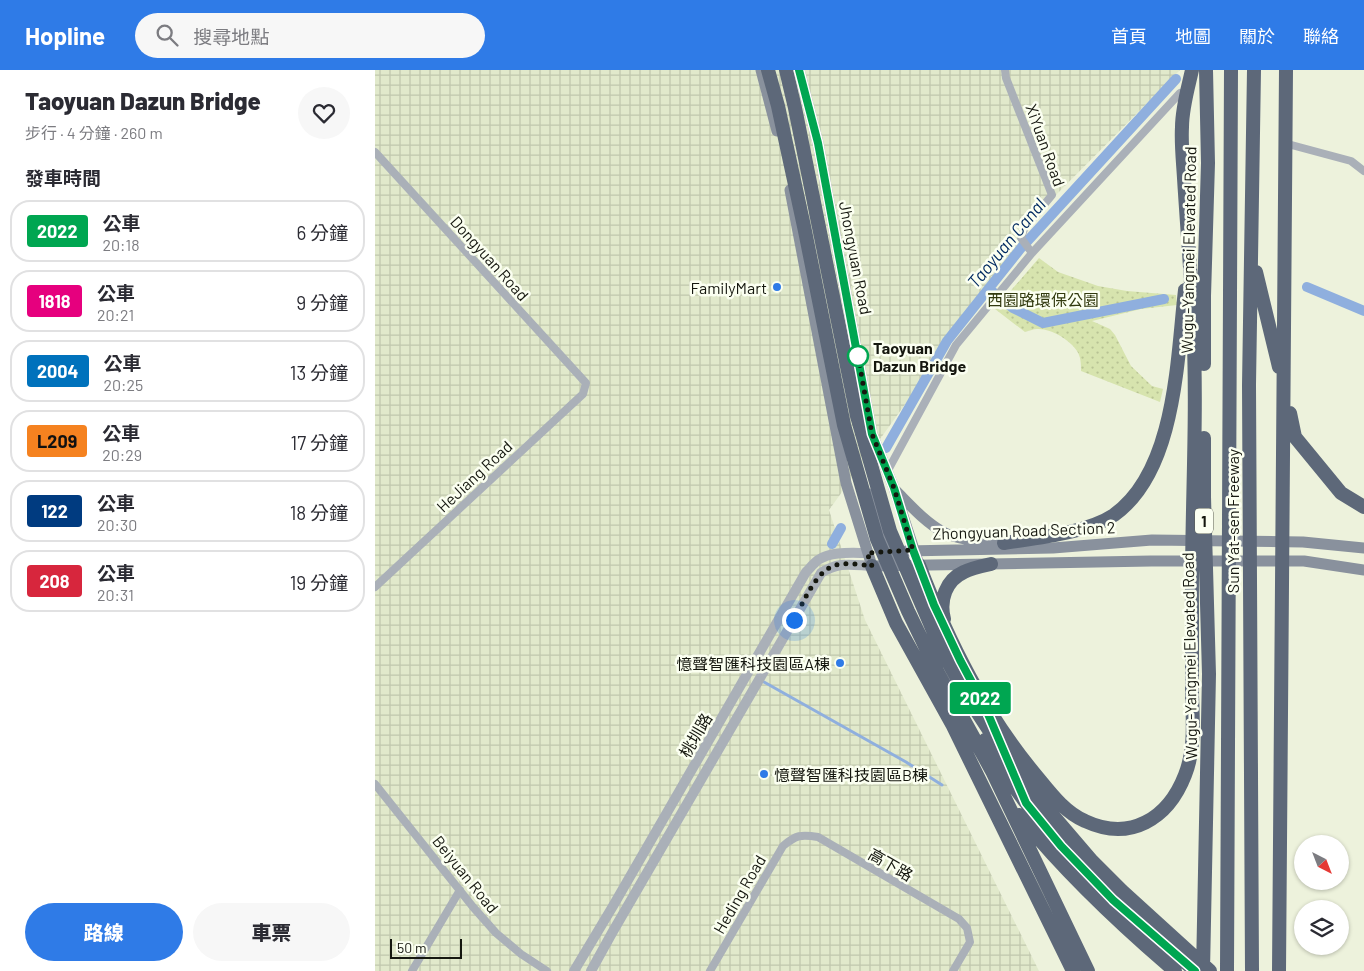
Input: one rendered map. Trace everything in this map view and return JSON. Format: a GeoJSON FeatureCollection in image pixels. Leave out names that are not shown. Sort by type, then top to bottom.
{"type":"FeatureCollection","features":[{"type":"Feature","properties":{"kind":"highway"},"geometry":{"type":"LineString","coordinates":[[768,70],[778,106],[803,221],[844,425],[877,539],[938,673],[992,771],[1088,971]]}},
{"type":"Feature","properties":{"kind":"highway"},"geometry":{"type":"LineString","coordinates":[[785,70],[795,108],[857,416],[891,532],[941,649],[968,698],[998,744],[1044,805],[1092,861],[1198,967]]}},
{"type":"Feature","properties":{"kind":"highway"},"geometry":{"type":"LineString","coordinates":[[985,707],[1009,742],[1064,808],[1081,820],[1099,827],[1115,830],[1132,828],[1149,822],[1163,811],[1176,795],[1186,773],[1193,743],[1192,576],[1196,403],[1181,124],[1192,70]]}},
{"type":"Feature","properties":{"kind":"highway","name":"Wugu-Yangmei Elevated Road"},"geometry":{"type":"LineString","coordinates":[[1198,967],[1209,674],[1203,497],[1204,296],[1208,163],[1206,70]]}},
{"type":"Feature","properties":{"kind":"highway","name":"Sun Yat-sen Freeway"},"geometry":{"type":"LineString","coordinates":[[1227,971],[1231,70]]}},
{"type":"Feature","properties":{"kind":"highway","name":"Sun Yat-sen Freeway"},"geometry":{"type":"LineString","coordinates":[[1252,971],[1249,405],[1254,70]]}},
{"type":"Feature","properties":{"kind":"highway"},"geometry":{"type":"LineString","coordinates":[[1279,971],[1286,70]]}},
{"type":"Feature","properties":{"kind":"highway"},"geometry":{"type":"LineString","coordinates":[[1251,251],[1295,437],[1341,493],[1364,507]]}},
{"type":"Feature","properties":{"kind":"highway"},"geometry":{"type":"LineString","coordinates":[[1004,543],[1063,534],[1113,515],[1132,498],[1147,478],[1163,441],[1173,387],[1189,257]]}},
{"type":"Feature","properties":{"kind":"highway"},"geometry":{"type":"LineString","coordinates":[[951,644],[943,614],[943,599],[948,586],[965,571],[991,564]]}},
{"type":"Feature","properties":{"kind":"highway"},"geometry":{"type":"LineString","coordinates":[[919,565],[951,644],[985,707],[1026,803]]}},
{"type":"Feature","properties":{"kind":"highway"},"geometry":{"type":"LineString","coordinates":[[872,566],[896,623],[951,724],[1073,971]]}},
{"type":"Feature","properties":{"kind":"highway"},"geometry":{"type":"LineString","coordinates":[[894,566],[928,637],[960,697],[1003,769],[1026,803],[1061,846],[1113,900],[1198,967],[1209,971]]}},
{"type":"Feature","properties":{"kind":"highway"},"geometry":{"type":"LineString","coordinates":[[951,724],[988,776],[1063,866],[1175,971]]}},
{"type":"Feature","properties":{"kind":"main road"},"geometry":{"type":"LineString","coordinates":[[761,70],[785,166],[846,483],[872,566]]}},
{"type":"Feature","properties":{"kind":"main road","name":"Jhongyuan Road"},"geometry":{"type":"LineString","coordinates":[[799,70],[818,143],[872,434],[894,488],[919,565]]}},
{"type":"Feature","properties":{"kind":"main road"},"geometry":{"type":"LineString","coordinates":[[824,375],[863,470],[894,566]]}},
{"type":"Feature","properties":{"kind":"main road"},"geometry":{"type":"LineString","coordinates":[[894,488],[915,511],[945,533],[972,540],[1032,548]]}},
{"type":"Feature","properties":{"kind":"main road","name":"Zhongyuan Road Section 2"},"geometry":{"type":"LineString","coordinates":[[867,553],[913,550],[1032,548],[1152,540],[1303,542],[1364,548]]}},
{"type":"Feature","properties":{"kind":"main road","name":"Zhongyuan Road Section 2"},"geometry":{"type":"LineString","coordinates":[[872,566],[1151,561],[1304,561],[1364,570]]}},
{"type":"Feature","properties":{"kind":"street","name":"XiYuan Road"},"geometry":{"type":"LineString","coordinates":[[1005,70],[1051,195],[1025,229],[1021,238],[1032,253]]}},
{"type":"Feature","properties":{"kind":"street"},"geometry":{"type":"LineString","coordinates":[[887,472],[956,344],[1032,253],[1180,93]]}},
{"type":"Feature","properties":{"kind":"street"},"geometry":{"type":"LineString","coordinates":[[1284,143],[1351,162],[1364,171]]}},
{"type":"Feature","properties":{"kind":"street","name":"Dongyuan Road"},"geometry":{"type":"LineString","coordinates":[[375,152],[586,383]]}},
{"type":"Feature","properties":{"kind":"street","name":"HeJiang Road"},"geometry":{"type":"LineString","coordinates":[[375,586],[583,394],[586,383]]}},
{"type":"Feature","properties":{"kind":"street","name":"桃圳路"},"geometry":{"type":"LineString","coordinates":[[574,971],[807,572],[818,560],[826,556],[867,553]]}},
{"type":"Feature","properties":{"kind":"street","name":"桃圳路"},"geometry":{"type":"LineString","coordinates":[[591,971],[821,573],[839,564],[872,566]]}},
{"type":"Feature","properties":{"kind":"street","name":"Beiyuan Road"},"geometry":{"type":"LineString","coordinates":[[375,784],[496,932],[521,954],[547,971]]}},
{"type":"Feature","properties":{"kind":"street","name":"高下路"},"geometry":{"type":"LineString","coordinates":[[796,836],[808,835],[818,837],[959,919],[967,928],[970,942],[953,971]]}},
{"type":"Feature","properties":{"kind":"street","name":"Heding Road"},"geometry":{"type":"LineString","coordinates":[[711,971],[783,846],[796,836]]}},
{"type":"Feature","properties":{"kind":"street"},"geometry":{"type":"LineString","coordinates":[[412,971],[460,890]]}},
{"type":"Feature","properties":{"kind":"shaded area"},"geometry":{"type":"Polygon","coordinates":[[[375,70],[1180,70],[1043,208],[988,289],[829,510],[865,620],[1039,971],[375,971],[375,70]]]}},
{"type":"Feature","properties":{"kind":"green space","name":"西園路環保公園"},"geometry":{"type":"Polygon","coordinates":[[[1039,258],[1058,272],[1098,286],[1127,291],[1176,295],[1177,305],[1141,309],[1092,321],[1110,329],[1131,366],[1152,386],[1163,389],[1160,402],[1081,371],[1081,361],[1078,353],[1065,339],[1048,330],[1036,329],[1025,332],[995,309],[1039,258]]]}},
{"type":"Feature","properties":{"kind":"waterway","name":"Taoyuan Canal"},"geometry":{"type":"LineString","coordinates":[[886,448],[947,341],[1021,248],[1176,79]]}},
{"type":"Feature","properties":{"kind":"waterway"},"geometry":{"type":"LineString","coordinates":[[1307,287],[1364,311]]}},
{"type":"Feature","properties":{"kind":"waterway"},"geometry":{"type":"LineString","coordinates":[[989,289],[1013,308],[1043,323],[1164,299]]}},
{"type":"Feature","properties":{"kind":"waterway","name":"Taoyuan Canal"},"geometry":{"type":"LineString","coordinates":[[832,544],[841,528]]}},
{"type":"Feature","properties":{"kind":"waterway"},"geometry":{"type":"LineString","coordinates":[[764,682],[906,762],[942,785]]}},
{"type":"Feature","properties":{"kind":"bus line","name":"2022"},"geometry":{"type":"LineString","coordinates":[[799,70],[818,143],[872,434],[894,488],[913,550],[951,644],[985,707],[1026,803],[1061,846],[1113,900],[1195,971]]}},
{"type":"Feature","properties":{"kind":"place","name":"FamilyMart"},"geometry":{"type":"Point","coordinates":[777,287]}},
{"type":"Feature","properties":{"kind":"place","name":"Taoyuan Dazun Bridge"},"geometry":{"type":"Point","coordinates":[858,356]}},
{"type":"Feature","properties":{"kind":"place","name":"憶聲智匯科技園區A棟"},"geometry":{"type":"Point","coordinates":[840,663]}},
{"type":"Feature","properties":{"kind":"place","name":"憶聲智匯科技園區B棟"},"geometry":{"type":"Point","coordinates":[764,774]}},
{"type":"Feature","properties":{"kind":"route"},"geometry":{"type":"LineString","coordinates":[[794,620],[821,573],[830,567],[839,564],[872,566],[867,553],[913,550],[894,488],[872,434],[858,356]]}}]}
